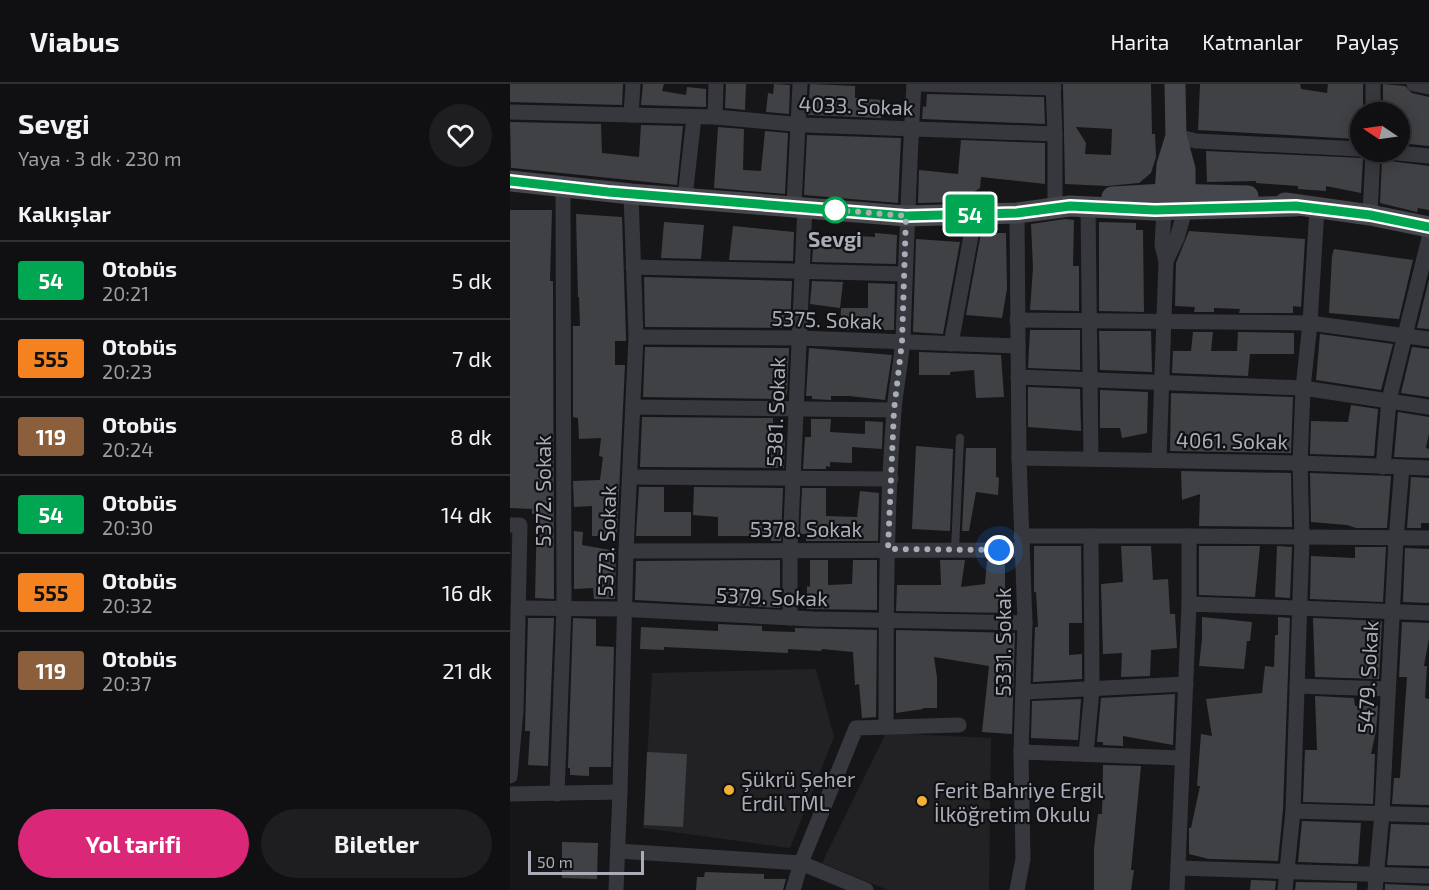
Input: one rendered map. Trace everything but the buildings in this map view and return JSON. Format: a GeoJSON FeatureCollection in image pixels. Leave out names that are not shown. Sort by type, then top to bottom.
{"type":"FeatureCollection","features":[{"type":"Feature","properties":{"kind":"main road"},"geometry":{"type":"LineString","coordinates":[[1175,84],[1176,207]]}},
{"type":"Feature","properties":{"kind":"main road"},"geometry":{"type":"LineString","coordinates":[[1177,164],[1195,181],[1226,202]]}},
{"type":"Feature","properties":{"kind":"main road"},"geometry":{"type":"LineString","coordinates":[[1138,202],[1177,164]]}},
{"type":"Feature","properties":{"kind":"main road"},"geometry":{"type":"LineString","coordinates":[[510,181],[563,188],[906,216],[1017,213],[1071,206],[1100,198],[1176,207],[1256,197],[1429,227]]}},
{"type":"Feature","properties":{"kind":"street"},"geometry":{"type":"LineString","coordinates":[[631,115],[633,84]]}},
{"type":"Feature","properties":{"kind":"street"},"geometry":{"type":"LineString","coordinates":[[715,117],[716,84]]}},
{"type":"Feature","properties":{"kind":"street","name":"5381. Sokak"},"geometry":{"type":"LineString","coordinates":[[790,618],[790,549],[802,271],[798,125],[800,84]]}},
{"type":"Feature","properties":{"kind":"street"},"geometry":{"type":"LineString","coordinates":[[886,725],[886,620],[894,410],[902,342],[906,216],[914,84]]}},
{"type":"Feature","properties":{"kind":"street"},"geometry":{"type":"LineString","coordinates":[[920,84],[1053,86],[1055,134],[1071,206],[1089,321],[1091,459]]}},
{"type":"Feature","properties":{"kind":"street"},"geometry":{"type":"LineString","coordinates":[[1373,84],[1373,102]]}},
{"type":"Feature","properties":{"kind":"street"},"geometry":{"type":"LineString","coordinates":[[1414,84],[1429,87]]}},
{"type":"Feature","properties":{"kind":"street","name":"4033. Sokak"},"geometry":{"type":"LineString","coordinates":[[510,112],[715,117],[798,125],[1055,134]]}},
{"type":"Feature","properties":{"kind":"street"},"geometry":{"type":"LineString","coordinates":[[685,197],[694,117]]}},
{"type":"Feature","properties":{"kind":"street"},"geometry":{"type":"LineString","coordinates":[[1176,136],[1196,141],[1350,149]]}},
{"type":"Feature","properties":{"kind":"street"},"geometry":{"type":"LineString","coordinates":[[1410,154],[1429,156]]}},
{"type":"Feature","properties":{"kind":"street"},"geometry":{"type":"LineString","coordinates":[[1370,215],[1372,162]]}},
{"type":"Feature","properties":{"kind":"street","name":"5372. Sokak"},"geometry":{"type":"LineString","coordinates":[[556,794],[564,609],[563,188]]}},
{"type":"Feature","properties":{"kind":"street","name":"5373. Sokak"},"geometry":{"type":"LineString","coordinates":[[616,890],[626,551],[636,337],[631,194]]}},
{"type":"Feature","properties":{"kind":"street","name":"4061. Sokak"},"geometry":{"type":"LineString","coordinates":[[1138,202],[1158,221],[1166,261]]}},
{"type":"Feature","properties":{"kind":"street"},"geometry":{"type":"LineString","coordinates":[[1176,207],[1204,215],[1226,202]]}},
{"type":"Feature","properties":{"kind":"street","name":"4061. Sokak"},"geometry":{"type":"LineString","coordinates":[[1162,236],[1176,207]]}},
{"type":"Feature","properties":{"kind":"street","name":"4061. Sokak"},"geometry":{"type":"LineString","coordinates":[[1176,207],[1166,261],[1159,459],[1429,468]]}},
{"type":"Feature","properties":{"kind":"street"},"geometry":{"type":"LineString","coordinates":[[1285,890],[1293,812],[1302,537],[1300,463],[1303,388],[1310,323],[1306,207]]}},
{"type":"Feature","properties":{"kind":"street","name":"5331. Sokak"},"geometry":{"type":"LineString","coordinates":[[1017,213],[1019,458],[1025,623],[1021,752],[1023,859],[1017,890]]}},
{"type":"Feature","properties":{"kind":"street"},"geometry":{"type":"LineString","coordinates":[[951,344],[975,214]]}},
{"type":"Feature","properties":{"kind":"street"},"geometry":{"type":"LineString","coordinates":[[1383,467],[1389,400],[1429,238]]}},
{"type":"Feature","properties":{"kind":"street"},"geometry":{"type":"LineString","coordinates":[[633,267],[904,274]]}},
{"type":"Feature","properties":{"kind":"street"},"geometry":{"type":"LineString","coordinates":[[1017,320],[1310,323],[1429,339]]}},
{"type":"Feature","properties":{"kind":"street","name":"5375. Sokak"},"geometry":{"type":"LineString","coordinates":[[636,337],[799,338],[1018,346]]}},
{"type":"Feature","properties":{"kind":"street"},"geometry":{"type":"LineString","coordinates":[[1018,377],[1303,388],[1429,407]]}},
{"type":"Feature","properties":{"kind":"street"},"geometry":{"type":"LineString","coordinates":[[633,407],[894,410]]}},
{"type":"Feature","properties":{"kind":"street"},"geometry":{"type":"LineString","coordinates":[[1019,458],[1159,459]]}},
{"type":"Feature","properties":{"kind":"street","name":"5479. Sokak"},"geometry":{"type":"LineString","coordinates":[[1375,882],[1382,813],[1391,612],[1402,467]]}},
{"type":"Feature","properties":{"kind":"street"},"geometry":{"type":"LineString","coordinates":[[630,477],[891,479]]}},
{"type":"Feature","properties":{"kind":"street"},"geometry":{"type":"LineString","coordinates":[[510,525],[520,525],[516,711],[510,776]]}},
{"type":"Feature","properties":{"kind":"street"},"geometry":{"type":"LineString","coordinates":[[1086,754],[1092,689],[1091,536]]}},
{"type":"Feature","properties":{"kind":"street","name":"5378. Sokak"},"geometry":{"type":"LineString","coordinates":[[626,551],[955,550],[1091,536],[1429,538]]}},
{"type":"Feature","properties":{"kind":"street"},"geometry":{"type":"LineString","coordinates":[[1177,890],[1189,604],[1189,536]]}},
{"type":"Feature","properties":{"kind":"street"},"geometry":{"type":"LineString","coordinates":[[1189,604],[1299,606],[1429,613]]}},
{"type":"Feature","properties":{"kind":"street","name":"5379. Sokak"},"geometry":{"type":"LineString","coordinates":[[518,608],[625,610],[790,618],[1025,623]]}},
{"type":"Feature","properties":{"kind":"street"},"geometry":{"type":"LineString","coordinates":[[1024,692],[1186,684]]}},
{"type":"Feature","properties":{"kind":"street"},"geometry":{"type":"LineString","coordinates":[[1297,686],[1388,689]]}},
{"type":"Feature","properties":{"kind":"street"},"geometry":{"type":"LineString","coordinates":[[793,890],[801,863],[856,728],[886,725],[959,725]]}},
{"type":"Feature","properties":{"kind":"street"},"geometry":{"type":"LineString","coordinates":[[1021,752],[1182,758]]}},
{"type":"Feature","properties":{"kind":"street"},"geometry":{"type":"LineString","coordinates":[[510,794],[620,792]]}},
{"type":"Feature","properties":{"kind":"street"},"geometry":{"type":"LineString","coordinates":[[1293,812],[1429,815]]}},
{"type":"Feature","properties":{"kind":"street"},"geometry":{"type":"LineString","coordinates":[[618,851],[801,863],[866,890]]}},
{"type":"Feature","properties":{"kind":"street"},"geometry":{"type":"LineString","coordinates":[[1178,868],[1286,870],[1375,882],[1429,876]]}},
{"type":"Feature","properties":{"kind":"lane"},"geometry":{"type":"LineString","coordinates":[[955,550],[960,438]]}},
{"type":"Feature","properties":{"kind":"shaded area","name":"Şükrü Şeher Erdil TML"},"geometry":{"type":"Polygon","coordinates":[[[816,669],[834,737],[790,848],[643,828],[652,673],[816,669]]]}},
{"type":"Feature","properties":{"kind":"shaded area","name":"Ferit Bahriye Ergil İlköğretim Okulu"},"geometry":{"type":"Polygon","coordinates":[[[886,733],[991,738],[989,890],[888,890],[822,863],[886,733]]]}},
{"type":"Feature","properties":{"kind":"bus line","name":"54"},"geometry":{"type":"LineString","coordinates":[[510,181],[608,192],[906,216],[1017,213],[1070,206],[1185,210],[1296,206],[1370,215],[1429,227]]}},
{"type":"Feature","properties":{"kind":"place","name":"Sevgi"},"geometry":{"type":"Point","coordinates":[835,210]}},
{"type":"Feature","properties":{"kind":"place","name":"Şükrü Şeher Erdil TML"},"geometry":{"type":"Point","coordinates":[729,790]}},
{"type":"Feature","properties":{"kind":"place","name":"Ferit Bahriye Ergil İlköğretim Okulu"},"geometry":{"type":"Point","coordinates":[922,801]}},
{"type":"Feature","properties":{"kind":"route"},"geometry":{"type":"LineString","coordinates":[[835,210],[825,209],[906,216],[902,342],[894,410],[888,549],[999,550]]}}]}
